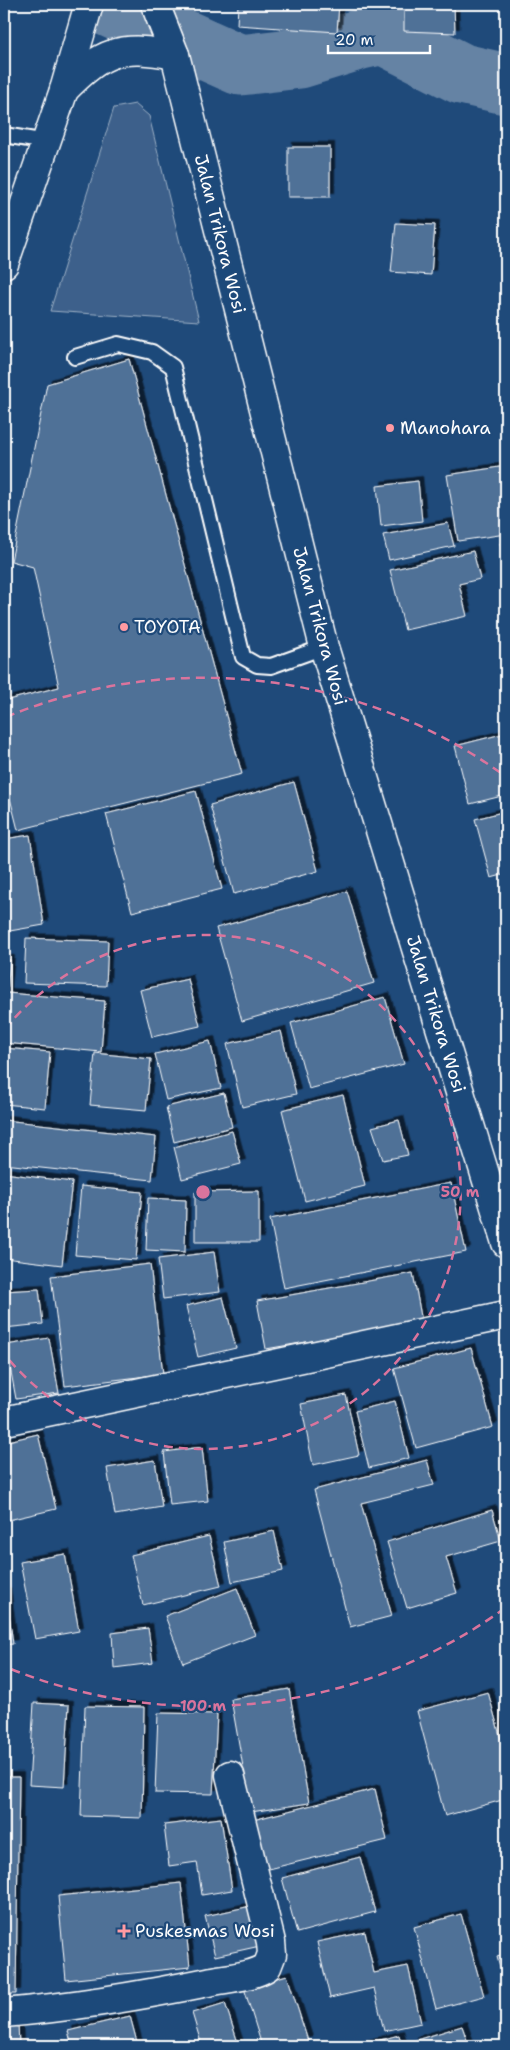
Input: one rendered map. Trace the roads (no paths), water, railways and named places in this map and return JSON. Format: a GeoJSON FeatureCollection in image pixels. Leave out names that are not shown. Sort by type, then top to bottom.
{"type":"FeatureCollection","features":[{"type":"Feature","properties":{"kind":"main road"},"geometry":{"type":"LineString","coordinates":[[4,264],[64,90],[89,4]]}},
{"type":"Feature","properties":{"kind":"main road","name":"Jalan Trikora Wosi"},"geometry":{"type":"LineString","coordinates":[[154,4],[175,55],[324,647],[506,1243]]}},
{"type":"Feature","properties":{"kind":"main road"},"geometry":{"type":"LineString","coordinates":[[64,90],[96,61],[111,53],[150,50],[175,55]]}},
{"type":"Feature","properties":{"kind":"main road"},"geometry":{"type":"LineString","coordinates":[[4,1421],[506,1315]]}},
{"type":"Feature","properties":{"kind":"main road"},"geometry":{"type":"LineString","coordinates":[[4,2013],[58,2009],[163,1991],[254,1973],[267,1967],[272,1954],[271,1942],[230,1775]]}},
{"type":"Feature","properties":{"kind":"lane"},"geometry":{"type":"LineString","coordinates":[[4,135],[46,142]]}},
{"type":"Feature","properties":{"kind":"lane"},"geometry":{"type":"LineString","coordinates":[[75,358],[118,344],[152,352],[174,367],[243,657],[257,665],[271,666],[324,647]]}},
{"type":"Feature","properties":{"kind":"waterway"},"geometry":{"type":"LineString","coordinates":[[103,4],[240,65],[300,58],[383,34],[462,74],[506,84]]}},
{"type":"Feature","properties":{"kind":"place","name":"Manohara"},"geometry":{"type":"Point","coordinates":[390,428]}},
{"type":"Feature","properties":{"kind":"place","name":"TOYOTA"},"geometry":{"type":"Point","coordinates":[124,627]}},
{"type":"Feature","properties":{"kind":"place","name":"Puskesmas Wosi"},"geometry":{"type":"Point","coordinates":[124,1931]}}]}
